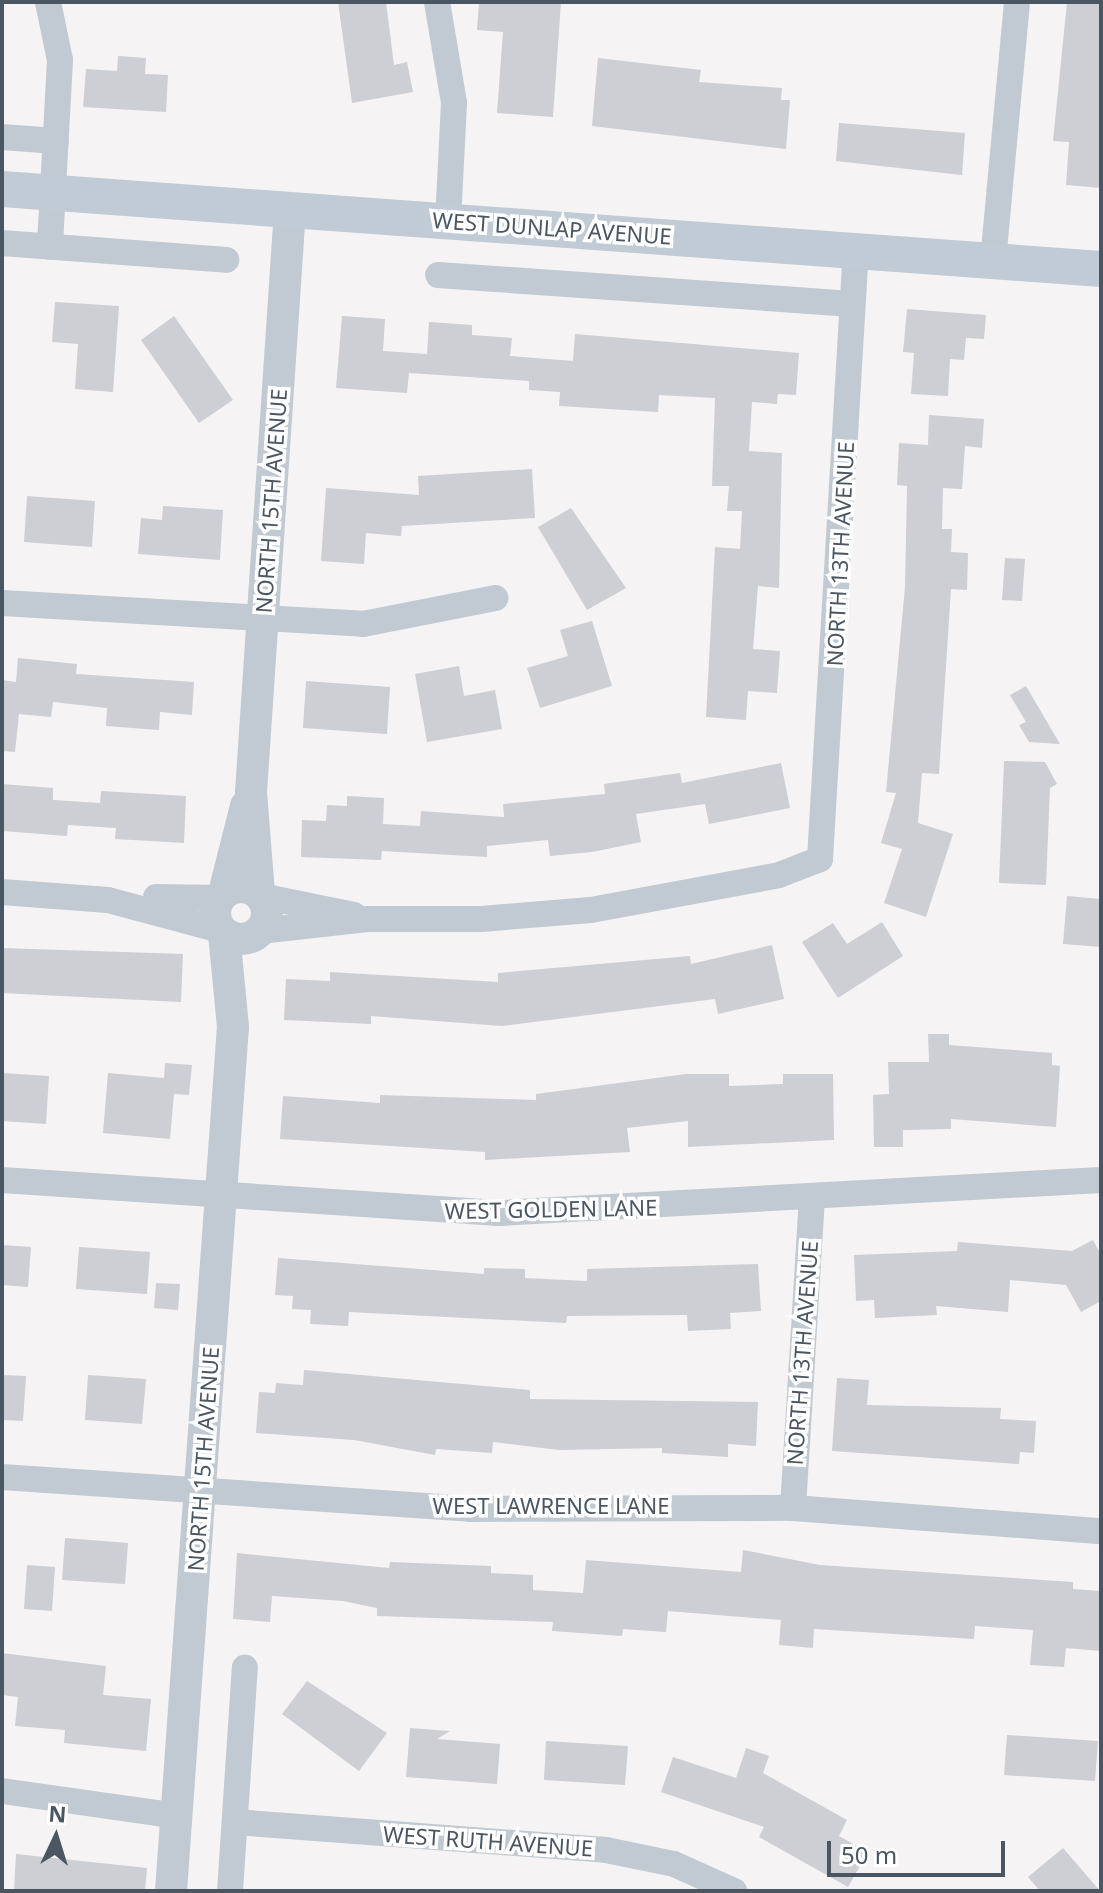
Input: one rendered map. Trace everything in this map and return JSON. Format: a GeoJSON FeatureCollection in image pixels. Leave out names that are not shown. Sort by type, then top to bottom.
{"type":"FeatureCollection","features":[{"type":"Feature","properties":{"kind":"main road","name":"WEST DUNLAP AVENUE"},"geometry":{"type":"LineString","coordinates":[[2,189],[856,248],[1101,269]]}},
{"type":"Feature","properties":{"kind":"street"},"geometry":{"type":"LineString","coordinates":[[48,2],[60,60],[50,247]]}},
{"type":"Feature","properties":{"kind":"street"},"geometry":{"type":"LineString","coordinates":[[437,2],[454,103],[448,222]]}},
{"type":"Feature","properties":{"kind":"street"},"geometry":{"type":"LineString","coordinates":[[993,261],[1017,2]]}},
{"type":"Feature","properties":{"kind":"street"},"geometry":{"type":"LineString","coordinates":[[2,137],[56,141]]}},
{"type":"Feature","properties":{"kind":"street","name":"NORTH 15TH AVENUE"},"geometry":{"type":"LineString","coordinates":[[233,1027],[267,910],[260,895],[251,792],[290,210]]}},
{"type":"Feature","properties":{"kind":"street"},"geometry":{"type":"LineString","coordinates":[[2,243],[226,260]]}},
{"type":"Feature","properties":{"kind":"street","name":"NORTH 13TH AVENUE"},"geometry":{"type":"LineString","coordinates":[[369,919],[481,919],[591,910],[779,875],[820,859],[856,248]]}},
{"type":"Feature","properties":{"kind":"street"},"geometry":{"type":"LineString","coordinates":[[438,275],[852,304]]}},
{"type":"Feature","properties":{"kind":"street"},"geometry":{"type":"LineString","coordinates":[[2,603],[263,623],[363,624],[495,598]]}},
{"type":"Feature","properties":{"kind":"street","name":"NORTH 15TH AVENUE"},"geometry":{"type":"LineString","coordinates":[[171,1891],[233,1027],[222,914],[251,792]]}},
{"type":"Feature","properties":{"kind":"street"},"geometry":{"type":"LineString","coordinates":[[222,914],[238,887],[260,895],[369,919]]}},
{"type":"Feature","properties":{"kind":"street"},"geometry":{"type":"LineString","coordinates":[[2,892],[108,900],[222,914],[241,939],[260,932],[369,919]]}},
{"type":"Feature","properties":{"kind":"street","name":"WEST GOLDEN LANE"},"geometry":{"type":"LineString","coordinates":[[2,1180],[499,1213],[1101,1180]]}},
{"type":"Feature","properties":{"kind":"street","name":"NORTH 13TH AVENUE"},"geometry":{"type":"LineString","coordinates":[[793,1508],[812,1197]]}},
{"type":"Feature","properties":{"kind":"street","name":"WEST LAWRENCE LANE"},"geometry":{"type":"LineString","coordinates":[[2,1477],[470,1509],[793,1508],[1101,1531]]}},
{"type":"Feature","properties":{"kind":"street"},"geometry":{"type":"LineString","coordinates":[[230,1891],[245,1668]]}},
{"type":"Feature","properties":{"kind":"street"},"geometry":{"type":"LineString","coordinates":[[2,1791],[177,1816]]}},
{"type":"Feature","properties":{"kind":"street","name":"WEST RUTH AVENUE"},"geometry":{"type":"LineString","coordinates":[[235,1822],[606,1850],[674,1864],[734,1891]]}},
{"type":"Feature","properties":{"kind":"building"},"geometry":{"type":"Polygon","coordinates":[[[338,2],[386,2],[394,65],[407,62],[413,92],[352,103],[338,2]]]}},
{"type":"Feature","properties":{"kind":"building"},"geometry":{"type":"Polygon","coordinates":[[[479,2],[561,2],[553,117],[497,113],[503,32],[477,30],[479,2]]]}},
{"type":"Feature","properties":{"kind":"building"},"geometry":{"type":"Polygon","coordinates":[[[1067,2],[1101,2],[1101,188],[1066,185],[1069,142],[1053,141],[1067,2]]]}},
{"type":"Feature","properties":{"kind":"building"},"geometry":{"type":"Polygon","coordinates":[[[118,56],[146,58],[145,74],[168,75],[166,112],[83,107],[86,69],[117,71],[118,56]]]}},
{"type":"Feature","properties":{"kind":"building"},"geometry":{"type":"Polygon","coordinates":[[[598,58],[701,70],[699,82],[782,88],[781,100],[790,100],[786,149],[592,126],[598,58]]]}},
{"type":"Feature","properties":{"kind":"building"},"geometry":{"type":"Polygon","coordinates":[[[839,123],[965,133],[962,175],[836,161],[839,123]]]}},
{"type":"Feature","properties":{"kind":"building"},"geometry":{"type":"Polygon","coordinates":[[[55,302],[119,306],[113,392],[75,389],[78,344],[52,342],[55,302]]]}},
{"type":"Feature","properties":{"kind":"building"},"geometry":{"type":"Polygon","coordinates":[[[907,309],[986,315],[984,339],[966,338],[964,360],[950,359],[948,396],[911,394],[914,353],[903,352],[907,309]]]}},
{"type":"Feature","properties":{"kind":"building"},"geometry":{"type":"Polygon","coordinates":[[[174,316],[233,400],[199,423],[141,340],[174,316]]]}},
{"type":"Feature","properties":{"kind":"building"},"geometry":{"type":"Polygon","coordinates":[[[342,316],[385,319],[383,351],[427,354],[429,322],[472,325],[472,335],[512,338],[510,356],[573,361],[575,334],[799,353],[796,395],[778,394],[777,404],[752,402],[749,451],[782,453],[779,588],[758,586],[753,649],[780,651],[777,693],[748,691],[746,720],[706,717],[715,547],[740,549],[742,511],[727,511],[729,486],[712,486],[715,398],[659,395],[658,412],[559,406],[560,392],[529,390],[529,381],[409,373],[407,393],[336,388],[342,316]]]}},
{"type":"Feature","properties":{"kind":"building"},"geometry":{"type":"Polygon","coordinates":[[[929,415],[984,419],[982,448],[965,446],[962,489],[943,488],[942,529],[952,529],[951,552],[968,553],[967,590],[951,589],[939,774],[922,773],[918,823],[953,834],[926,917],[884,903],[902,849],[881,843],[896,793],[886,792],[905,587],[907,486],[897,485],[899,443],[928,445],[929,415]]]}},
{"type":"Feature","properties":{"kind":"building"},"geometry":{"type":"Polygon","coordinates":[[[532,469],[535,518],[402,526],[401,536],[366,533],[364,564],[321,561],[326,488],[419,495],[418,476],[532,469]]]}},
{"type":"Feature","properties":{"kind":"building"},"geometry":{"type":"Polygon","coordinates":[[[27,496],[95,501],[92,547],[24,542],[27,496]]]}},
{"type":"Feature","properties":{"kind":"building"},"geometry":{"type":"Polygon","coordinates":[[[163,506],[223,510],[220,560],[138,554],[141,518],[162,520],[163,506]]]}},
{"type":"Feature","properties":{"kind":"building"},"geometry":{"type":"Polygon","coordinates":[[[571,508],[626,588],[587,610],[538,527],[571,508]]]}},
{"type":"Feature","properties":{"kind":"building"},"geometry":{"type":"Polygon","coordinates":[[[1005,558],[1025,559],[1022,601],[1002,600],[1005,558]]]}},
{"type":"Feature","properties":{"kind":"building"},"geometry":{"type":"Polygon","coordinates":[[[592,621],[612,686],[540,708],[527,668],[568,656],[560,630],[592,621]]]}},
{"type":"Feature","properties":{"kind":"building"},"geometry":{"type":"Polygon","coordinates":[[[18,658],[77,664],[76,674],[194,682],[192,715],[160,712],[159,730],[106,726],[107,708],[53,702],[51,717],[19,714],[15,752],[2,751],[2,680],[16,682],[18,658]]]}},
{"type":"Feature","properties":{"kind":"building"},"geometry":{"type":"Polygon","coordinates":[[[459,666],[464,696],[495,690],[502,729],[427,742],[415,674],[459,666]]]}},
{"type":"Feature","properties":{"kind":"building"},"geometry":{"type":"Polygon","coordinates":[[[306,681],[390,687],[387,734],[303,728],[306,681]]]}},
{"type":"Feature","properties":{"kind":"building"},"geometry":{"type":"Polygon","coordinates":[[[1026,686],[1060,744],[1029,742],[1019,725],[1026,722],[1010,695],[1026,686]]]}},
{"type":"Feature","properties":{"kind":"building"},"geometry":{"type":"Polygon","coordinates":[[[1004,761],[1045,762],[1057,784],[1050,788],[1046,885],[999,883],[1004,761]]]}},
{"type":"Feature","properties":{"kind":"building"},"geometry":{"type":"Polygon","coordinates":[[[781,763],[790,808],[709,824],[705,804],[636,814],[641,842],[592,852],[550,856],[548,840],[487,846],[487,857],[382,851],[381,860],[301,857],[302,820],[326,821],[327,805],[347,806],[347,796],[384,798],[383,824],[420,826],[421,811],[504,817],[503,804],[605,794],[604,784],[680,773],[682,783],[781,763]]]}},
{"type":"Feature","properties":{"kind":"building"},"geometry":{"type":"Polygon","coordinates":[[[2,784],[53,788],[53,800],[100,803],[101,791],[186,796],[184,843],[115,839],[116,828],[68,825],[67,836],[2,831],[2,784]]]}},
{"type":"Feature","properties":{"kind":"building"},"geometry":{"type":"Polygon","coordinates":[[[1067,896],[1101,899],[1101,947],[1063,944],[1067,896]]]}},
{"type":"Feature","properties":{"kind":"building"},"geometry":{"type":"Polygon","coordinates":[[[882,922],[903,956],[838,998],[802,942],[833,923],[847,944],[882,922]]]}},
{"type":"Feature","properties":{"kind":"building"},"geometry":{"type":"Polygon","coordinates":[[[772,945],[784,999],[718,1014],[715,999],[502,1026],[371,1016],[371,1024],[284,1020],[286,979],[330,981],[330,972],[498,982],[498,973],[690,956],[691,964],[772,945]]]}},
{"type":"Feature","properties":{"kind":"building"},"geometry":{"type":"Polygon","coordinates":[[[2,948],[183,954],[181,1002],[2,993],[2,948]]]}},
{"type":"Feature","properties":{"kind":"building"},"geometry":{"type":"Polygon","coordinates":[[[928,1034],[949,1034],[949,1045],[1052,1053],[1052,1065],[1060,1066],[1056,1127],[951,1119],[951,1129],[903,1130],[903,1147],[874,1147],[873,1095],[889,1094],[888,1062],[929,1062],[928,1034]]]}},
{"type":"Feature","properties":{"kind":"building"},"geometry":{"type":"Polygon","coordinates":[[[165,1063],[192,1065],[189,1095],[174,1094],[170,1139],[103,1133],[108,1073],[164,1078],[165,1063]]]}},
{"type":"Feature","properties":{"kind":"building"},"geometry":{"type":"Polygon","coordinates":[[[2,1073],[49,1076],[46,1124],[2,1121],[2,1073]]]}},
{"type":"Feature","properties":{"kind":"building"},"geometry":{"type":"Polygon","coordinates":[[[686,1074],[729,1074],[729,1086],[783,1084],[783,1074],[833,1074],[834,1140],[688,1147],[688,1121],[627,1128],[630,1152],[485,1160],[485,1152],[280,1139],[283,1096],[380,1103],[380,1095],[536,1100],[536,1094],[686,1074]]]}},
{"type":"Feature","properties":{"kind":"building"},"geometry":{"type":"Polygon","coordinates":[[[1093,1240],[1101,1255],[1101,1301],[1081,1312],[1066,1285],[1010,1280],[1008,1312],[936,1306],[937,1315],[875,1318],[874,1300],[856,1301],[854,1255],[957,1251],[958,1242],[1072,1251],[1093,1240]]]}},
{"type":"Feature","properties":{"kind":"building"},"geometry":{"type":"Polygon","coordinates":[[[2,1245],[31,1247],[28,1287],[2,1285],[2,1245]]]}},
{"type":"Feature","properties":{"kind":"building"},"geometry":{"type":"Polygon","coordinates":[[[79,1247],[150,1252],[147,1294],[76,1289],[79,1247]]]}},
{"type":"Feature","properties":{"kind":"building"},"geometry":{"type":"Polygon","coordinates":[[[278,1258],[484,1274],[484,1268],[525,1269],[525,1278],[587,1281],[587,1269],[758,1264],[761,1311],[730,1313],[731,1329],[688,1331],[687,1315],[567,1316],[566,1323],[349,1312],[348,1326],[310,1324],[311,1310],[292,1309],[293,1296],[275,1295],[278,1258]]]}},
{"type":"Feature","properties":{"kind":"building"},"geometry":{"type":"Polygon","coordinates":[[[156,1283],[180,1284],[178,1310],[154,1308],[156,1283]]]}},
{"type":"Feature","properties":{"kind":"building"},"geometry":{"type":"Polygon","coordinates":[[[304,1370],[530,1390],[530,1399],[758,1402],[756,1446],[728,1444],[728,1457],[662,1453],[662,1448],[559,1450],[493,1442],[492,1453],[436,1449],[435,1455],[354,1440],[256,1433],[259,1392],[275,1393],[276,1383],[303,1385],[304,1370]]]}},
{"type":"Feature","properties":{"kind":"building"},"geometry":{"type":"Polygon","coordinates":[[[2,1375],[26,1376],[23,1421],[2,1420],[2,1375]]]}},
{"type":"Feature","properties":{"kind":"building"},"geometry":{"type":"Polygon","coordinates":[[[88,1375],[146,1379],[142,1424],[85,1420],[88,1375]]]}},
{"type":"Feature","properties":{"kind":"building"},"geometry":{"type":"Polygon","coordinates":[[[837,1378],[869,1380],[867,1405],[1001,1408],[1000,1419],[1036,1421],[1034,1453],[1020,1452],[1019,1464],[832,1451],[837,1378]]]}},
{"type":"Feature","properties":{"kind":"building"},"geometry":{"type":"Polygon","coordinates":[[[65,1538],[128,1543],[125,1584],[62,1580],[65,1538]]]}},
{"type":"Feature","properties":{"kind":"building"},"geometry":{"type":"Polygon","coordinates":[[[743,1550],[820,1565],[1073,1582],[1073,1589],[1101,1591],[1101,1651],[1066,1648],[1064,1667],[1030,1665],[1033,1630],[975,1626],[974,1639],[814,1629],[813,1648],[779,1645],[781,1620],[668,1611],[666,1632],[623,1629],[622,1636],[552,1631],[553,1622],[377,1616],[377,1608],[343,1601],[272,1596],[270,1622],[233,1619],[237,1553],[389,1568],[390,1562],[491,1566],[491,1573],[533,1575],[533,1590],[583,1593],[586,1560],[741,1572],[743,1550]]]}},
{"type":"Feature","properties":{"kind":"building"},"geometry":{"type":"Polygon","coordinates":[[[27,1565],[55,1567],[52,1611],[24,1609],[27,1565]]]}},
{"type":"Feature","properties":{"kind":"building"},"geometry":{"type":"Polygon","coordinates":[[[2,1653],[106,1666],[103,1695],[151,1699],[146,1751],[64,1743],[65,1730],[15,1726],[18,1697],[2,1695],[2,1653]]]}},
{"type":"Feature","properties":{"kind":"building"},"geometry":{"type":"Polygon","coordinates":[[[307,1681],[387,1733],[359,1771],[282,1714],[307,1681]]]}},
{"type":"Feature","properties":{"kind":"building"},"geometry":{"type":"Polygon","coordinates":[[[410,1728],[450,1731],[437,1739],[500,1744],[497,1784],[406,1777],[410,1728]]]}},
{"type":"Feature","properties":{"kind":"building"},"geometry":{"type":"Polygon","coordinates":[[[1007,1735],[1098,1741],[1095,1781],[1004,1775],[1007,1735]]]}},
{"type":"Feature","properties":{"kind":"building"},"geometry":{"type":"Polygon","coordinates":[[[546,1741],[628,1746],[625,1785],[544,1780],[546,1741]]]}},
{"type":"Feature","properties":{"kind":"building"},"geometry":{"type":"Polygon","coordinates":[[[746,1748],[769,1756],[763,1773],[847,1820],[839,1836],[868,1852],[848,1887],[759,1837],[764,1827],[661,1792],[673,1757],[736,1778],[746,1748]]]}},
{"type":"Feature","properties":{"kind":"building"},"geometry":{"type":"Polygon","coordinates":[[[1063,1848],[1100,1891],[1040,1891],[1028,1877],[1063,1848]]]}},
{"type":"Feature","properties":{"kind":"building"},"geometry":{"type":"Polygon","coordinates":[[[16,1854],[147,1868],[145,1891],[14,1891],[16,1854]]]}}]}
